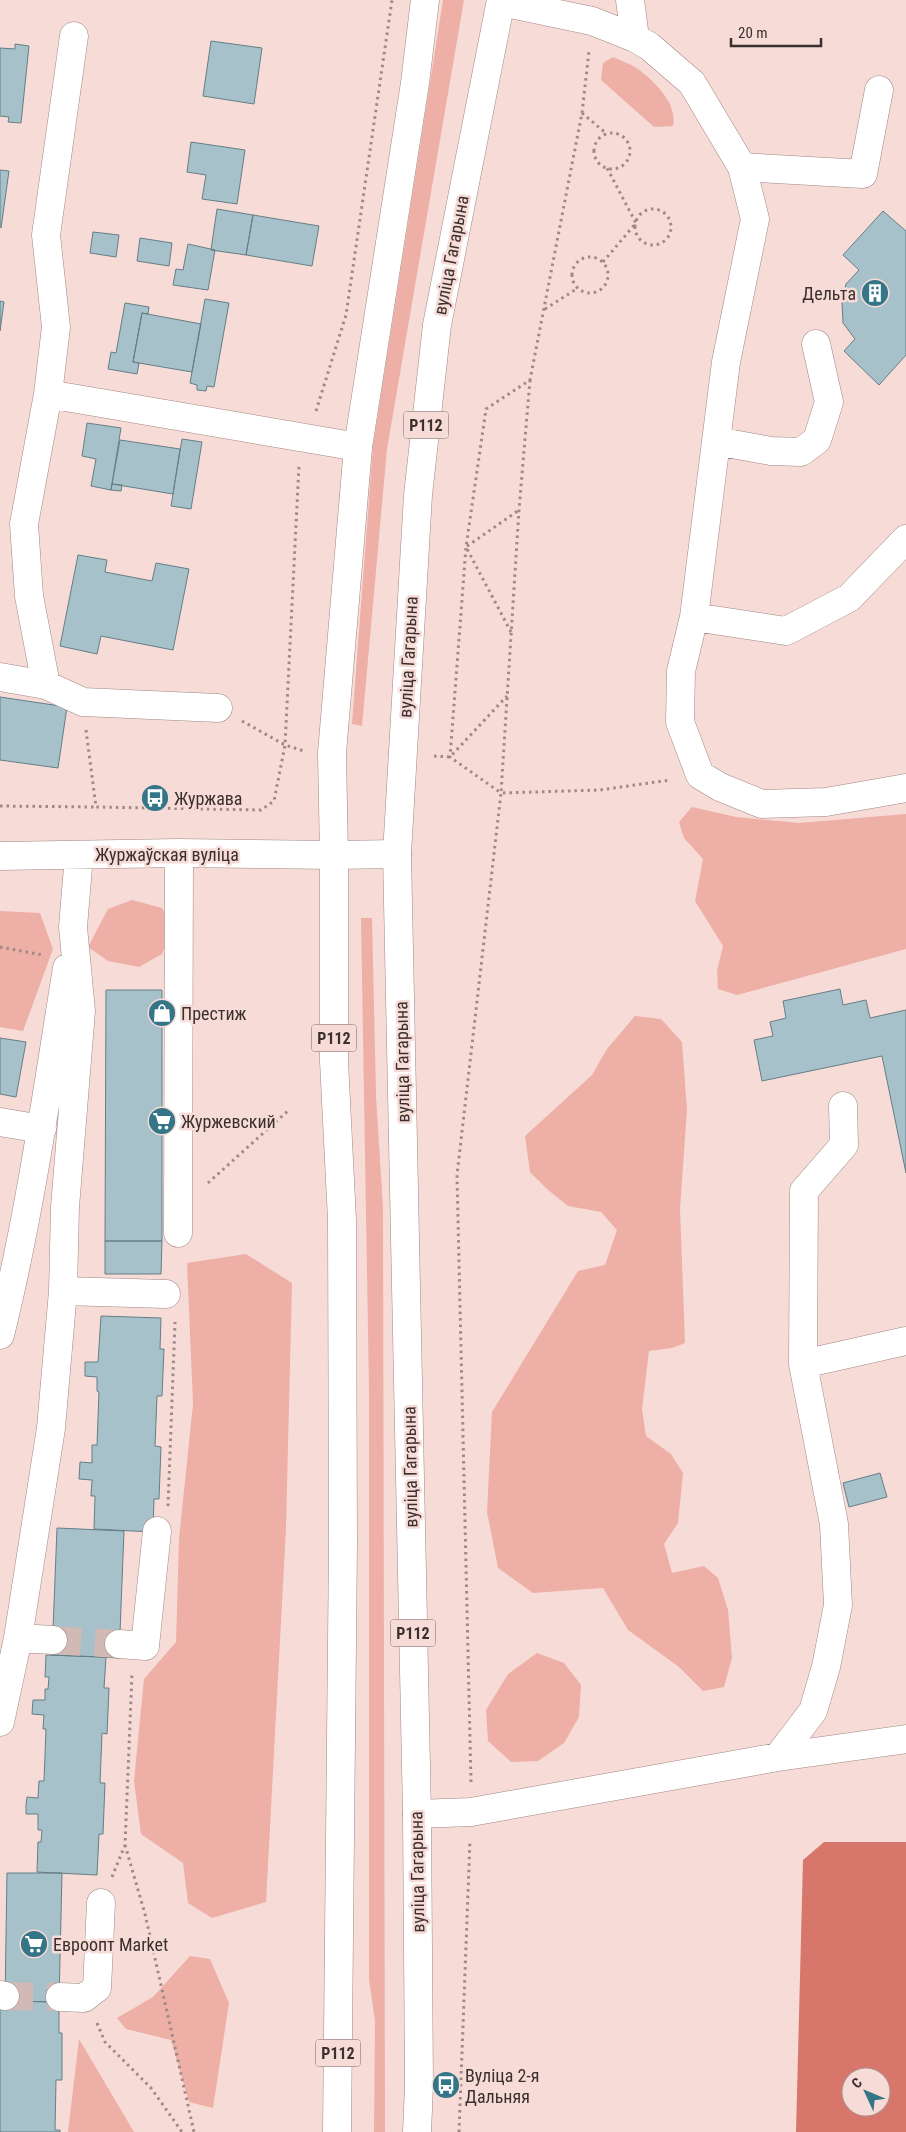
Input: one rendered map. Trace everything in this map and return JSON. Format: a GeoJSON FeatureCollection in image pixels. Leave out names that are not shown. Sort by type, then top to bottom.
{"type":"FeatureCollection","features":[{"type":"Feature","properties":{"kind":"main road","name":"Р112"},"geometry":{"type":"LineString","coordinates":[[337,2132],[343,1544],[342,1230],[334,1061],[332,753],[358,447],[415,83],[425,0]]}},
{"type":"Feature","properties":{"kind":"main road"},"geometry":{"type":"LineString","coordinates":[[630,0],[635,38]]}},
{"type":"Feature","properties":{"kind":"main road"},"geometry":{"type":"LineString","coordinates":[[501,1],[592,21],[635,38],[649,46],[692,83],[742,167],[755,219],[726,362],[694,617],[681,671],[680,722],[700,775],[720,787],[762,804],[826,802],[906,788]]}},
{"type":"Feature","properties":{"kind":"main road","name":"вуліца Гагарына"},"geometry":{"type":"LineString","coordinates":[[417,2132],[419,2086],[417,1814],[397,854],[418,495],[437,325],[501,1]]}},
{"type":"Feature","properties":{"kind":"main road"},"geometry":{"type":"LineString","coordinates":[[46,685],[29,596],[24,524],[48,394],[56,327],[46,235],[74,36]]}},
{"type":"Feature","properties":{"kind":"main road"},"geometry":{"type":"LineString","coordinates":[[742,167],[863,174],[879,90]]}},
{"type":"Feature","properties":{"kind":"main road"},"geometry":{"type":"LineString","coordinates":[[716,441],[770,451],[801,452],[817,440],[829,402],[816,344]]}},
{"type":"Feature","properties":{"kind":"main road"},"geometry":{"type":"LineString","coordinates":[[48,394],[358,447]]}},
{"type":"Feature","properties":{"kind":"main road"},"geometry":{"type":"LineString","coordinates":[[694,617],[786,631],[849,598],[906,539]]}},
{"type":"Feature","properties":{"kind":"main road"},"geometry":{"type":"LineString","coordinates":[[0,677],[46,685],[82,702],[218,708]]}},
{"type":"Feature","properties":{"kind":"main road"},"geometry":{"type":"LineString","coordinates":[[178,1221],[179,853]]}},
{"type":"Feature","properties":{"kind":"main road","name":"Журжаўская вуліца"},"geometry":{"type":"LineString","coordinates":[[0,856],[179,853],[334,856],[397,854]]}},
{"type":"Feature","properties":{"kind":"main road"},"geometry":{"type":"LineString","coordinates":[[0,1335],[10,1252],[42,1129],[73,927],[79,855]]}},
{"type":"Feature","properties":{"kind":"main road"},"geometry":{"type":"LineString","coordinates":[[0,1722],[18,1638],[51,1428],[63,1291],[65,1207],[81,1011],[73,927]]}},
{"type":"Feature","properties":{"kind":"main road"},"geometry":{"type":"LineString","coordinates":[[778,1757],[813,1711],[826,1667],[838,1605],[834,1524],[803,1364],[804,1191],[844,1145],[843,1106]]}},
{"type":"Feature","properties":{"kind":"main road"},"geometry":{"type":"LineString","coordinates":[[0,1122],[42,1129]]}},
{"type":"Feature","properties":{"kind":"main road"},"geometry":{"type":"LineString","coordinates":[[63,1291],[171,1304]]}},
{"type":"Feature","properties":{"kind":"main road"},"geometry":{"type":"LineString","coordinates":[[803,1364],[906,1341]]}},
{"type":"Feature","properties":{"kind":"main road"},"geometry":{"type":"LineString","coordinates":[[132,1645],[157,1531]]}},
{"type":"Feature","properties":{"kind":"main road"},"geometry":{"type":"LineString","coordinates":[[18,1638],[53,1640]]}},
{"type":"Feature","properties":{"kind":"main road"},"geometry":{"type":"LineString","coordinates":[[417,1814],[471,1812],[778,1757],[906,1740]]}},
{"type":"Feature","properties":{"kind":"main road"},"geometry":{"type":"LineString","coordinates":[[72,1998],[97,1988],[101,1903]]}},
{"type":"Feature","properties":{"kind":"path"},"geometry":{"type":"LineString","coordinates":[[0,806],[261,810],[274,801],[285,745],[299,462],[346,315],[392,0]]}},
{"type":"Feature","properties":{"kind":"path"},"geometry":{"type":"LineString","coordinates":[[459,2132],[471,1812],[457,1175],[501,793],[519,510],[530,380],[582,113],[592,21]]}},
{"type":"Feature","properties":{"kind":"path"},"geometry":{"type":"LineString","coordinates":[[582,113],[607,134]]}},
{"type":"Feature","properties":{"kind":"path"},"geometry":{"type":"LineString","coordinates":[[616,133],[624,138],[629,146],[629,155],[625,164],[617,168],[607,168],[599,164],[594,156],[594,147],[599,138],[607,134],[616,133]]}},
{"type":"Feature","properties":{"kind":"path"},"geometry":{"type":"LineString","coordinates":[[603,262],[636,223],[640,214],[648,210],[658,209],[666,214],[671,222],[671,231],[666,240],[658,244],[649,244],[641,240],[636,232],[636,223],[607,168]]}},
{"type":"Feature","properties":{"kind":"path"},"geometry":{"type":"LineString","coordinates":[[586,258],[595,258],[603,262],[608,270],[608,280],[604,288],[595,293],[586,293],[578,288],[573,281],[573,271],[578,263],[586,258]]}},
{"type":"Feature","properties":{"kind":"path"},"geometry":{"type":"LineString","coordinates":[[544,310],[578,288]]}},
{"type":"Feature","properties":{"kind":"path"},"geometry":{"type":"LineString","coordinates":[[450,757],[466,547],[486,409],[530,380]]}},
{"type":"Feature","properties":{"kind":"path"},"geometry":{"type":"LineString","coordinates":[[466,547],[519,510]]}},
{"type":"Feature","properties":{"kind":"path"},"geometry":{"type":"LineString","coordinates":[[466,547],[511,632]]}},
{"type":"Feature","properties":{"kind":"path"},"geometry":{"type":"LineString","coordinates":[[450,757],[507,695]]}},
{"type":"Feature","properties":{"kind":"path"},"geometry":{"type":"LineString","coordinates":[[82,702],[96,807]]}},
{"type":"Feature","properties":{"kind":"path"},"geometry":{"type":"LineString","coordinates":[[218,708],[285,745],[304,752]]}},
{"type":"Feature","properties":{"kind":"path"},"geometry":{"type":"LineString","coordinates":[[434,756],[450,757],[501,793],[600,790],[700,775]]}},
{"type":"Feature","properties":{"kind":"path"},"geometry":{"type":"LineString","coordinates":[[0,947],[45,956]]}},
{"type":"Feature","properties":{"kind":"path"},"geometry":{"type":"LineString","coordinates":[[178,1221],[290,1109]]}},
{"type":"Feature","properties":{"kind":"path"},"geometry":{"type":"LineString","coordinates":[[157,1531],[168,1509],[171,1304]]}},
{"type":"Feature","properties":{"kind":"path"},"geometry":{"type":"LineString","coordinates":[[132,1645],[125,1845],[146,1914],[194,2132]]}},
{"type":"Feature","properties":{"kind":"path"},"geometry":{"type":"LineString","coordinates":[[101,1903],[125,1845]]}},
{"type":"Feature","properties":{"kind":"path"},"geometry":{"type":"LineString","coordinates":[[72,1998],[105,2042],[151,2088],[182,2132]]}},
{"type":"Feature","properties":{"kind":"shaded area"},"geometry":{"type":"Polygon","coordinates":[[[443,0],[464,0],[387,449],[362,726],[352,724],[373,446],[443,0]]]}},
{"type":"Feature","properties":{"kind":"shaded area"},"geometry":{"type":"Polygon","coordinates":[[[613,57],[638,69],[658,87],[669,102],[674,118],[673,126],[654,127],[601,80],[603,63],[613,57]]]}},
{"type":"Feature","properties":{"kind":"shaded area"},"geometry":{"type":"Polygon","coordinates":[[[692,807],[736,817],[799,823],[906,814],[906,949],[737,995],[718,989],[717,971],[723,946],[695,901],[703,859],[684,838],[679,822],[692,807]]]}},
{"type":"Feature","properties":{"kind":"shaded area"},"geometry":{"type":"Polygon","coordinates":[[[132,900],[162,908],[172,926],[162,954],[139,967],[108,961],[88,947],[108,909],[132,900]]]}},
{"type":"Feature","properties":{"kind":"shaded area"},"geometry":{"type":"Polygon","coordinates":[[[0,911],[40,913],[53,949],[23,1031],[0,1027],[0,911]]]}},
{"type":"Feature","properties":{"kind":"shaded area"},"geometry":{"type":"Polygon","coordinates":[[[361,918],[372,918],[376,1096],[383,1208],[385,2132],[374,2132],[375,2021],[369,1979],[369,1390],[361,918]]]}},
{"type":"Feature","properties":{"kind":"shaded area"},"geometry":{"type":"Polygon","coordinates":[[[635,1016],[661,1019],[682,1042],[687,1110],[680,1208],[685,1343],[672,1348],[649,1351],[642,1409],[646,1436],[671,1454],[683,1473],[678,1523],[664,1544],[672,1573],[704,1566],[718,1578],[728,1610],[732,1658],[724,1687],[703,1691],[679,1667],[628,1630],[603,1588],[533,1593],[498,1568],[487,1512],[492,1412],[578,1271],[605,1265],[617,1230],[601,1212],[568,1206],[530,1172],[525,1136],[592,1075],[607,1049],[635,1016]]]}},
{"type":"Feature","properties":{"kind":"shaded area"},"geometry":{"type":"Polygon","coordinates":[[[246,1254],[292,1283],[286,1528],[266,1902],[212,1918],[188,1903],[183,1863],[141,1834],[134,1781],[144,1679],[176,1642],[179,1539],[193,1404],[187,1263],[246,1254]]]}},
{"type":"Feature","properties":{"kind":"shaded area"},"geometry":{"type":"Polygon","coordinates":[[[537,1653],[564,1663],[581,1685],[579,1717],[564,1743],[538,1761],[511,1762],[488,1741],[486,1710],[508,1674],[537,1653]]]}},
{"type":"Feature","properties":{"kind":"shaded area"},"geometry":{"type":"Polygon","coordinates":[[[824,1842],[906,1842],[906,2132],[796,2132],[803,1860],[824,1842]]]}},
{"type":"Feature","properties":{"kind":"shaded area"},"geometry":{"type":"Polygon","coordinates":[[[190,1956],[210,1959],[229,2003],[213,2108],[189,2102],[171,2040],[126,2029],[117,2018],[153,1997],[190,1956]]]}},
{"type":"Feature","properties":{"kind":"shaded area"},"geometry":{"type":"Polygon","coordinates":[[[79,2039],[134,2132],[68,2132],[79,2039]]]}},
{"type":"Feature","properties":{"kind":"building"},"geometry":{"type":"Polygon","coordinates":[[[211,41],[262,48],[254,104],[203,96],[211,41]]]}},
{"type":"Feature","properties":{"kind":"building"},"geometry":{"type":"Polygon","coordinates":[[[15,44],[29,46],[21,123],[8,122],[9,117],[0,116],[0,48],[15,49],[15,44]]]}},
{"type":"Feature","properties":{"kind":"building"},"geometry":{"type":"Polygon","coordinates":[[[191,142],[245,150],[237,204],[202,199],[206,175],[187,172],[191,142]]]}},
{"type":"Feature","properties":{"kind":"building"},"geometry":{"type":"Polygon","coordinates":[[[0,170],[9,171],[1,228],[0,227],[0,170]]]}},
{"type":"Feature","properties":{"kind":"building"},"geometry":{"type":"Polygon","coordinates":[[[217,209],[253,215],[246,255],[211,250],[217,209]]]}},
{"type":"Feature","properties":{"kind":"building","name":"Дельта"},"geometry":{"type":"Polygon","coordinates":[[[883,211],[906,231],[906,355],[879,385],[844,351],[855,339],[843,323],[842,303],[846,284],[859,270],[843,255],[883,211]]]}},
{"type":"Feature","properties":{"kind":"building"},"geometry":{"type":"Polygon","coordinates":[[[253,215],[319,226],[312,266],[246,255],[253,215]]]}},
{"type":"Feature","properties":{"kind":"building"},"geometry":{"type":"Polygon","coordinates":[[[93,232],[119,235],[116,257],[90,253],[93,232]]]}},
{"type":"Feature","properties":{"kind":"building"},"geometry":{"type":"Polygon","coordinates":[[[140,238],[172,243],[169,266],[137,261],[140,238]]]}},
{"type":"Feature","properties":{"kind":"building"},"geometry":{"type":"Polygon","coordinates":[[[188,244],[215,250],[208,290],[173,285],[176,269],[183,270],[188,244]]]}},
{"type":"Feature","properties":{"kind":"building"},"geometry":{"type":"Polygon","coordinates":[[[205,299],[229,303],[214,387],[207,386],[206,391],[197,390],[197,385],[190,383],[205,299]]]}},
{"type":"Feature","properties":{"kind":"building"},"geometry":{"type":"Polygon","coordinates":[[[0,301],[4,302],[0,331],[0,301]]]}},
{"type":"Feature","properties":{"kind":"building"},"geometry":{"type":"Polygon","coordinates":[[[125,303],[149,307],[148,314],[142,313],[133,362],[139,363],[137,374],[108,369],[111,352],[116,353],[125,303]]]}},
{"type":"Feature","properties":{"kind":"building"},"geometry":{"type":"Polygon","coordinates":[[[142,313],[201,324],[192,372],[133,362],[142,313]]]}},
{"type":"Feature","properties":{"kind":"building"},"geometry":{"type":"Polygon","coordinates":[[[87,423],[121,428],[111,490],[91,486],[96,459],[82,456],[87,423]]]}},
{"type":"Feature","properties":{"kind":"building"},"geometry":{"type":"Polygon","coordinates":[[[182,439],[202,442],[191,509],[171,506],[182,439]]]}},
{"type":"Feature","properties":{"kind":"building"},"geometry":{"type":"Polygon","coordinates":[[[120,440],[180,449],[173,494],[112,484],[120,440]]]}},
{"type":"Feature","properties":{"kind":"building"},"geometry":{"type":"Polygon","coordinates":[[[112,484],[122,485],[121,491],[111,490],[112,484]]]}},
{"type":"Feature","properties":{"kind":"building"},"geometry":{"type":"Polygon","coordinates":[[[78,555],[107,560],[105,572],[152,581],[156,563],[189,569],[173,650],[101,636],[97,654],[60,646],[78,555]]]}},
{"type":"Feature","properties":{"kind":"building"},"geometry":{"type":"Polygon","coordinates":[[[0,697],[67,707],[58,768],[0,760],[0,697]]]}},
{"type":"Feature","properties":{"kind":"building"},"geometry":{"type":"Polygon","coordinates":[[[840,989],[843,1005],[866,1000],[870,1018],[906,1010],[906,1173],[882,1056],[762,1081],[754,1040],[773,1036],[770,1022],[786,1018],[783,1001],[840,989]]]}},
{"type":"Feature","properties":{"kind":"building"},"geometry":{"type":"Polygon","coordinates":[[[106,990],[162,990],[162,1241],[105,1241],[106,990]]]}},
{"type":"Feature","properties":{"kind":"building"},"geometry":{"type":"Polygon","coordinates":[[[0,1038],[26,1042],[16,1097],[0,1094],[0,1038]]]}},
{"type":"Feature","properties":{"kind":"building"},"geometry":{"type":"Polygon","coordinates":[[[105,1241],[162,1241],[161,1274],[105,1274],[105,1241]]]}},
{"type":"Feature","properties":{"kind":"building"},"geometry":{"type":"Polygon","coordinates":[[[101,1316],[161,1318],[160,1349],[164,1349],[162,1396],[157,1396],[155,1446],[161,1447],[159,1499],[154,1499],[153,1532],[94,1529],[95,1496],[91,1496],[92,1480],[79,1479],[80,1462],[92,1463],[92,1445],[97,1445],[99,1392],[97,1391],[97,1377],[85,1376],[85,1362],[98,1362],[101,1316]]]}},
{"type":"Feature","properties":{"kind":"building"},"geometry":{"type":"Polygon","coordinates":[[[880,1473],[887,1497],[849,1507],[843,1483],[880,1473]]]}},
{"type":"Feature","properties":{"kind":"building"},"geometry":{"type":"Polygon","coordinates":[[[57,1528],[124,1531],[119,1658],[52,1655],[57,1528]]]}},
{"type":"Feature","properties":{"kind":"building"},"geometry":{"type":"Polygon","coordinates":[[[46,1655],[106,1657],[104,1688],[109,1688],[107,1734],[102,1733],[100,1783],[105,1783],[103,1834],[99,1834],[97,1875],[37,1872],[38,1842],[41,1842],[42,1830],[38,1830],[38,1814],[26,1814],[26,1805],[27,1797],[38,1798],[39,1781],[44,1781],[46,1729],[43,1729],[44,1715],[32,1714],[33,1700],[45,1700],[45,1689],[48,1689],[49,1677],[45,1677],[46,1655]]]}},
{"type":"Feature","properties":{"kind":"building","name":"Евроопт Market"},"geometry":{"type":"Polygon","coordinates":[[[7,1873],[62,1873],[59,2002],[5,2001],[7,1873]]]}},
{"type":"Feature","properties":{"kind":"building"},"geometry":{"type":"Polygon","coordinates":[[[0,2001],[59,2002],[59,2033],[62,2033],[62,2080],[56,2080],[55,2130],[60,2130],[60,2132],[0,2132],[0,2001]]]}},
{"type":"Feature","properties":{"kind":"tunnel"},"geometry":{"type":"LineString","coordinates":[[53,1640],[119,1644]]}},
{"type":"Feature","properties":{"kind":"tunnel"},"geometry":{"type":"LineString","coordinates":[[5,1996],[60,1997]]}},
{"type":"Feature","properties":{"kind":"place","name":"Дельта"},"geometry":{"type":"Point","coordinates":[875,293]}},
{"type":"Feature","properties":{"kind":"place","name":"Журжава"},"geometry":{"type":"Point","coordinates":[155,798]}},
{"type":"Feature","properties":{"kind":"place","name":"Престиж"},"geometry":{"type":"Point","coordinates":[162,1013]}},
{"type":"Feature","properties":{"kind":"place","name":"Журжевский"},"geometry":{"type":"Point","coordinates":[162,1121]}},
{"type":"Feature","properties":{"kind":"place","name":"Евроопт Market"},"geometry":{"type":"Point","coordinates":[34,1944]}},
{"type":"Feature","properties":{"kind":"place","name":"Вуліца 2-я Дальняя"},"geometry":{"type":"Point","coordinates":[446,2085]}}]}
